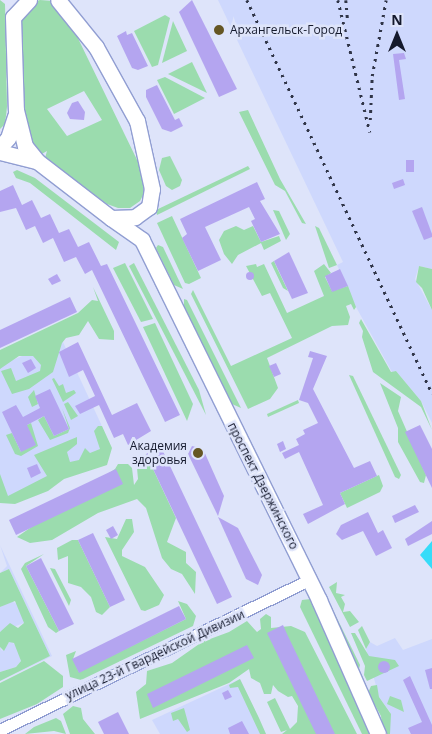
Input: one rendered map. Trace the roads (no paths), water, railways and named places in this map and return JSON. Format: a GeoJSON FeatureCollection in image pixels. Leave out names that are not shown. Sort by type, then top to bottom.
{"type":"FeatureCollection","features":[{"type":"Feature","properties":{"kind":"main road"},"geometry":{"type":"LineString","coordinates":[[12,0],[16,110],[25,146],[37,161],[142,240],[152,178],[137,121],[96,47],[58,0]]}},
{"type":"Feature","properties":{"kind":"main road"},"geometry":{"type":"LineString","coordinates":[[13,17],[29,0]]}},
{"type":"Feature","properties":{"kind":"main road"},"geometry":{"type":"LineString","coordinates":[[0,148],[8,138],[16,110]]}},
{"type":"Feature","properties":{"kind":"main road"},"geometry":{"type":"LineString","coordinates":[[0,152],[37,161]]}},
{"type":"Feature","properties":{"kind":"main road"},"geometry":{"type":"LineString","coordinates":[[111,218],[135,217],[148,208]]}},
{"type":"Feature","properties":{"kind":"main road","name":"проспект Дзержинского"},"geometry":{"type":"LineString","coordinates":[[142,240],[309,580],[378,734]]}},
{"type":"Feature","properties":{"kind":"street","name":"улица 23-й Гвардейской Дивизии"},"geometry":{"type":"LineString","coordinates":[[0,730],[309,580]]}},
{"type":"Feature","properties":{"kind":"water"},"geometry":{"type":"Polygon","coordinates":[[[432,541],[432,569],[420,555],[432,541]]]}},
{"type":"Feature","properties":{"kind":"railway"},"geometry":{"type":"LineString","coordinates":[[247,0],[432,394]]}},
{"type":"Feature","properties":{"kind":"railway"},"geometry":{"type":"LineString","coordinates":[[338,0],[370,132]]}},
{"type":"Feature","properties":{"kind":"railway"},"geometry":{"type":"LineString","coordinates":[[346,0],[348,21]]}},
{"type":"Feature","properties":{"kind":"railway"},"geometry":{"type":"LineString","coordinates":[[370,120],[372,76],[386,0]]}},
{"type":"Feature","properties":{"kind":"place","name":"Архангельск-Город"},"geometry":{"type":"Point","coordinates":[219,30]}},
{"type":"Feature","properties":{"kind":"place","name":"Академия здоровья"},"geometry":{"type":"Point","coordinates":[198,453]}}]}
